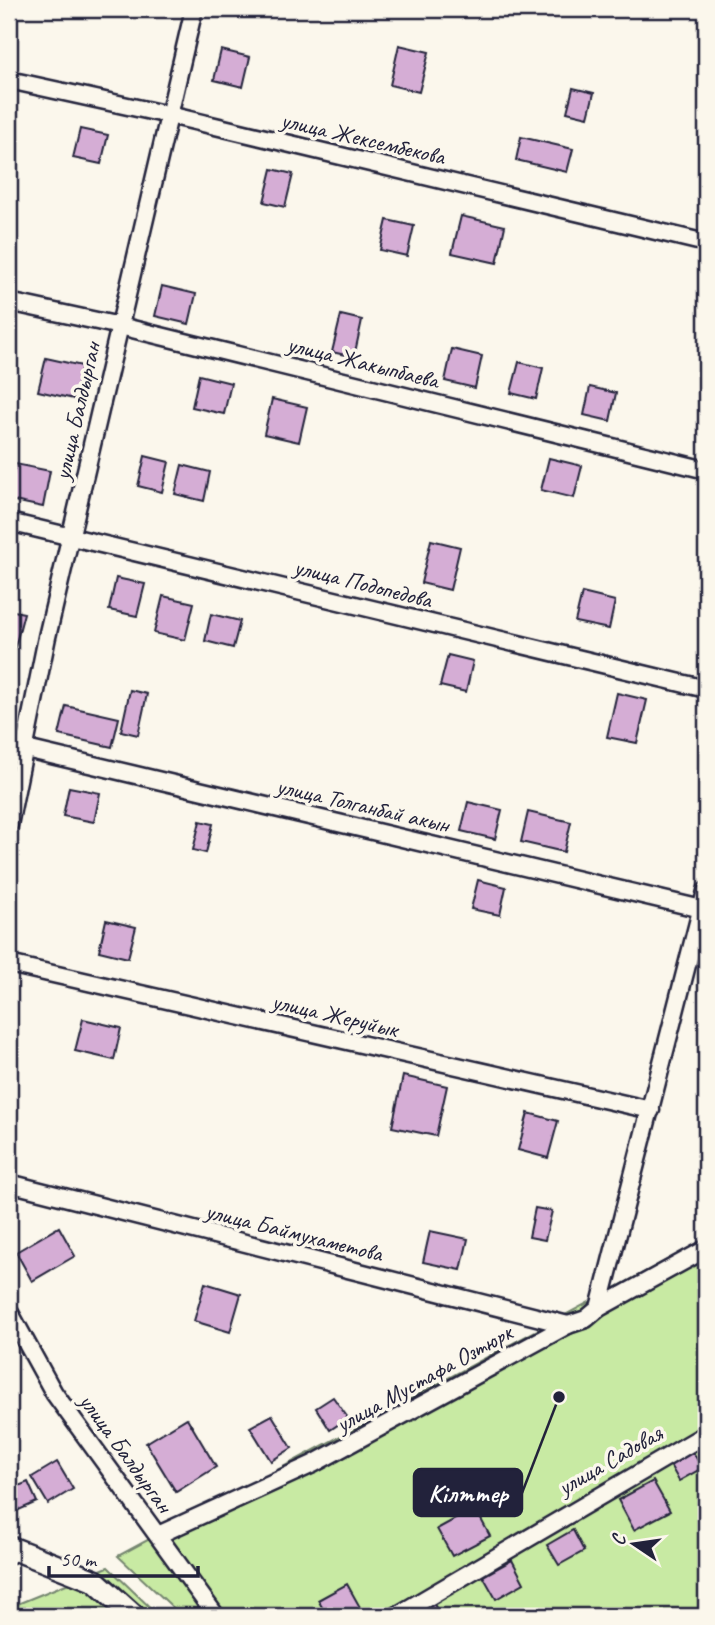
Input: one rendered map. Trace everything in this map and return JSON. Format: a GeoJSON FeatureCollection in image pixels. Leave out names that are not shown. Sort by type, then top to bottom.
{"type":"FeatureCollection","features":[{"type":"Feature","properties":{"kind":"street","name":"улица Балдырган"},"geometry":{"type":"LineString","coordinates":[[9,825],[16,747],[71,536],[194,9]]}},
{"type":"Feature","properties":{"kind":"street","name":"улица Жексембекова"},"geometry":{"type":"LineString","coordinates":[[9,80],[169,115],[706,243]]}},
{"type":"Feature","properties":{"kind":"street","name":"улица Жакыпбаева"},"geometry":{"type":"LineString","coordinates":[[9,302],[120,326],[706,470]]}},
{"type":"Feature","properties":{"kind":"street","name":"улица Подопедова"},"geometry":{"type":"LineString","coordinates":[[9,522],[706,689]]}},
{"type":"Feature","properties":{"kind":"street","name":"улица Толганбай акын"},"geometry":{"type":"LineString","coordinates":[[16,747],[704,910]]}},
{"type":"Feature","properties":{"kind":"street"},"geometry":{"type":"LineString","coordinates":[[599,1308],[704,910],[706,891]]}},
{"type":"Feature","properties":{"kind":"street","name":"улица Жеруйык"},"geometry":{"type":"LineString","coordinates":[[9,964],[651,1110]]}},
{"type":"Feature","properties":{"kind":"street","name":"улица Баймухаметова"},"geometry":{"type":"LineString","coordinates":[[9,1183],[568,1325]]}},
{"type":"Feature","properties":{"kind":"street","name":"улица Мустафа Озтюрк"},"geometry":{"type":"LineString","coordinates":[[158,1535],[313,1464],[568,1325],[586,1319],[599,1308],[706,1249]]}},
{"type":"Feature","properties":{"kind":"street","name":"улица Балдырган"},"geometry":{"type":"LineString","coordinates":[[9,1311],[54,1393],[216,1616]]}},
{"type":"Feature","properties":{"kind":"street","name":"улица Садовая"},"geometry":{"type":"LineString","coordinates":[[396,1616],[706,1434]]}},
{"type":"Feature","properties":{"kind":"street"},"geometry":{"type":"LineString","coordinates":[[12,1551],[95,1581],[134,1616]]}},
{"type":"Feature","properties":{"kind":"green space"},"geometry":{"type":"Polygon","coordinates":[[[706,1239],[706,1616],[182,1616],[118,1556],[706,1239]]]}},
{"type":"Feature","properties":{"kind":"green space"},"geometry":{"type":"Polygon","coordinates":[[[108,1567],[159,1616],[9,1616],[9,1609],[15,1605],[108,1567]]]}},
{"type":"Feature","properties":{"kind":"building"},"geometry":{"type":"Polygon","coordinates":[[[399,45],[429,52],[419,92],[390,85],[399,45]]]}},
{"type":"Feature","properties":{"kind":"building"},"geometry":{"type":"Polygon","coordinates":[[[221,50],[250,57],[243,87],[214,80],[221,50]]]}},
{"type":"Feature","properties":{"kind":"building"},"geometry":{"type":"Polygon","coordinates":[[[573,88],[594,93],[588,117],[567,112],[573,88]]]}},
{"type":"Feature","properties":{"kind":"building"},"geometry":{"type":"Polygon","coordinates":[[[80,129],[108,135],[101,164],[73,158],[80,129]]]}},
{"type":"Feature","properties":{"kind":"building"},"geometry":{"type":"Polygon","coordinates":[[[521,137],[573,149],[567,172],[516,160],[521,137]]]}},
{"type":"Feature","properties":{"kind":"building"},"geometry":{"type":"Polygon","coordinates":[[[272,169],[293,174],[285,207],[264,202],[272,169]]]}},
{"type":"Feature","properties":{"kind":"building"},"geometry":{"type":"Polygon","coordinates":[[[461,216],[505,226],[497,263],[452,253],[461,216]]]}},
{"type":"Feature","properties":{"kind":"building"},"geometry":{"type":"Polygon","coordinates":[[[387,220],[414,226],[407,256],[380,250],[387,220]]]}},
{"type":"Feature","properties":{"kind":"building"},"geometry":{"type":"Polygon","coordinates":[[[162,286],[196,294],[189,324],[155,316],[162,286]]]}},
{"type":"Feature","properties":{"kind":"building"},"geometry":{"type":"Polygon","coordinates":[[[341,315],[362,320],[354,357],[332,352],[341,315]]]}},
{"type":"Feature","properties":{"kind":"building"},"geometry":{"type":"Polygon","coordinates":[[[452,349],[482,356],[475,388],[445,381],[452,349]]]}},
{"type":"Feature","properties":{"kind":"building"},"geometry":{"type":"Polygon","coordinates":[[[46,358],[82,366],[74,399],[38,391],[46,358]]]}},
{"type":"Feature","properties":{"kind":"building"},"geometry":{"type":"Polygon","coordinates":[[[519,362],[543,368],[536,399],[511,393],[519,362]]]}},
{"type":"Feature","properties":{"kind":"building"},"geometry":{"type":"Polygon","coordinates":[[[199,375],[231,383],[224,414],[192,407],[199,375]]]}},
{"type":"Feature","properties":{"kind":"building"},"geometry":{"type":"Polygon","coordinates":[[[590,387],[616,393],[610,421],[584,415],[590,387]]]}},
{"type":"Feature","properties":{"kind":"building"},"geometry":{"type":"Polygon","coordinates":[[[272,399],[307,407],[299,442],[264,434],[272,399]]]}},
{"type":"Feature","properties":{"kind":"building"},"geometry":{"type":"Polygon","coordinates":[[[145,456],[169,462],[162,492],[138,486],[145,456]]]}},
{"type":"Feature","properties":{"kind":"building"},"geometry":{"type":"Polygon","coordinates":[[[549,458],[582,466],[574,498],[541,490],[549,458]]]}},
{"type":"Feature","properties":{"kind":"building"},"geometry":{"type":"Polygon","coordinates":[[[15,464],[50,471],[43,507],[9,500],[15,464]]]}},
{"type":"Feature","properties":{"kind":"building"},"geometry":{"type":"Polygon","coordinates":[[[182,465],[210,472],[204,501],[175,494],[182,465]]]}},
{"type":"Feature","properties":{"kind":"building"},"geometry":{"type":"Polygon","coordinates":[[[431,540],[460,547],[450,590],[421,583],[431,540]]]}},
{"type":"Feature","properties":{"kind":"building"},"geometry":{"type":"Polygon","coordinates":[[[116,578],[145,584],[137,616],[109,610],[116,578]]]}},
{"type":"Feature","properties":{"kind":"building"},"geometry":{"type":"Polygon","coordinates":[[[582,593],[615,601],[609,629],[575,622],[582,593]]]}},
{"type":"Feature","properties":{"kind":"building"},"geometry":{"type":"Polygon","coordinates":[[[163,596],[194,603],[185,640],[154,633],[163,596]]]}},
{"type":"Feature","properties":{"kind":"building"},"geometry":{"type":"Polygon","coordinates":[[[9,610],[24,613],[14,651],[9,650],[9,610]]]}},
{"type":"Feature","properties":{"kind":"building"},"geometry":{"type":"Polygon","coordinates":[[[211,614],[240,621],[233,648],[205,641],[211,614]]]}},
{"type":"Feature","properties":{"kind":"building"},"geometry":{"type":"Polygon","coordinates":[[[448,655],[473,661],[466,692],[440,686],[448,655]]]}},
{"type":"Feature","properties":{"kind":"building"},"geometry":{"type":"Polygon","coordinates":[[[130,690],[147,694],[138,735],[121,731],[130,690]]]}},
{"type":"Feature","properties":{"kind":"building"},"geometry":{"type":"Polygon","coordinates":[[[617,693],[647,700],[637,743],[607,737],[617,693]]]}},
{"type":"Feature","properties":{"kind":"building"},"geometry":{"type":"Polygon","coordinates":[[[66,706],[119,718],[112,747],[59,735],[66,706]]]}},
{"type":"Feature","properties":{"kind":"building"},"geometry":{"type":"Polygon","coordinates":[[[69,787],[100,793],[94,822],[63,816],[69,787]]]}},
{"type":"Feature","properties":{"kind":"building"},"geometry":{"type":"Polygon","coordinates":[[[468,802],[502,810],[495,839],[461,831],[468,802]]]}},
{"type":"Feature","properties":{"kind":"building"},"geometry":{"type":"Polygon","coordinates":[[[528,812],[571,822],[564,852],[521,842],[528,812]]]}},
{"type":"Feature","properties":{"kind":"building"},"geometry":{"type":"Polygon","coordinates":[[[200,821],[213,824],[206,853],[193,850],[200,821]]]}},
{"type":"Feature","properties":{"kind":"building"},"geometry":{"type":"Polygon","coordinates":[[[478,880],[506,887],[500,915],[471,909],[478,880]]]}},
{"type":"Feature","properties":{"kind":"building"},"geometry":{"type":"Polygon","coordinates":[[[106,920],[136,927],[128,958],[99,951],[106,920]]]}},
{"type":"Feature","properties":{"kind":"building"},"geometry":{"type":"Polygon","coordinates":[[[83,1019],[121,1028],[114,1060],[75,1051],[83,1019]]]}},
{"type":"Feature","properties":{"kind":"building"},"geometry":{"type":"Polygon","coordinates":[[[403,1076],[447,1086],[436,1136],[392,1127],[403,1076]]]}},
{"type":"Feature","properties":{"kind":"building"},"geometry":{"type":"Polygon","coordinates":[[[528,1113],[558,1121],[548,1158],[518,1150],[528,1113]]]}},
{"type":"Feature","properties":{"kind":"building"},"geometry":{"type":"Polygon","coordinates":[[[535,1208],[552,1211],[545,1240],[529,1237],[535,1208]]]}},
{"type":"Feature","properties":{"kind":"building"},"geometry":{"type":"Polygon","coordinates":[[[59,1227],[75,1256],[32,1281],[16,1252],[59,1227]]]}},
{"type":"Feature","properties":{"kind":"building"},"geometry":{"type":"Polygon","coordinates":[[[430,1231],[468,1239],[461,1270],[423,1262],[430,1231]]]}},
{"type":"Feature","properties":{"kind":"building"},"geometry":{"type":"Polygon","coordinates":[[[205,1283],[241,1294],[230,1332],[194,1321],[205,1283]]]}},
{"type":"Feature","properties":{"kind":"building"},"geometry":{"type":"Polygon","coordinates":[[[333,1397],[348,1418],[330,1430],[316,1408],[333,1397]]]}},
{"type":"Feature","properties":{"kind":"building"},"geometry":{"type":"Polygon","coordinates":[[[272,1415],[292,1448],[271,1461],[250,1427],[272,1415]]]}},
{"type":"Feature","properties":{"kind":"building"},"geometry":{"type":"Polygon","coordinates":[[[187,1418],[216,1467],[176,1492],[146,1443],[187,1418]]]}},
{"type":"Feature","properties":{"kind":"building"},"geometry":{"type":"Polygon","coordinates":[[[693,1452],[702,1468],[679,1481],[670,1465],[693,1452]]]}},
{"type":"Feature","properties":{"kind":"building"},"geometry":{"type":"Polygon","coordinates":[[[57,1462],[73,1489],[48,1504],[32,1477],[57,1462]]]}},
{"type":"Feature","properties":{"kind":"building"},"geometry":{"type":"Polygon","coordinates":[[[653,1481],[670,1511],[634,1530],[618,1500],[653,1481]]]}},
{"type":"Feature","properties":{"kind":"building"},"geometry":{"type":"Polygon","coordinates":[[[28,1482],[37,1502],[12,1513],[9,1490],[28,1482]]]}},
{"type":"Feature","properties":{"kind":"building"},"geometry":{"type":"Polygon","coordinates":[[[475,1508],[490,1536],[452,1556],[437,1529],[475,1508]]]}},
{"type":"Feature","properties":{"kind":"building"},"geometry":{"type":"Polygon","coordinates":[[[573,1530],[584,1551],[559,1565],[547,1545],[573,1530]]]}},
{"type":"Feature","properties":{"kind":"building"},"geometry":{"type":"Polygon","coordinates":[[[512,1560],[524,1583],[496,1599],[483,1576],[512,1560]]]}},
{"type":"Feature","properties":{"kind":"building"},"geometry":{"type":"Polygon","coordinates":[[[347,1584],[361,1609],[348,1616],[327,1616],[318,1600],[347,1584]]]}},
{"type":"Feature","properties":{"kind":"building"},"geometry":{"type":"Polygon","coordinates":[[[432,1601],[441,1616],[403,1616],[432,1601]]]}},
{"type":"Feature","properties":{"kind":"place","name":"Кілттер"},"geometry":{"type":"Point","coordinates":[559,1397]}}]}
